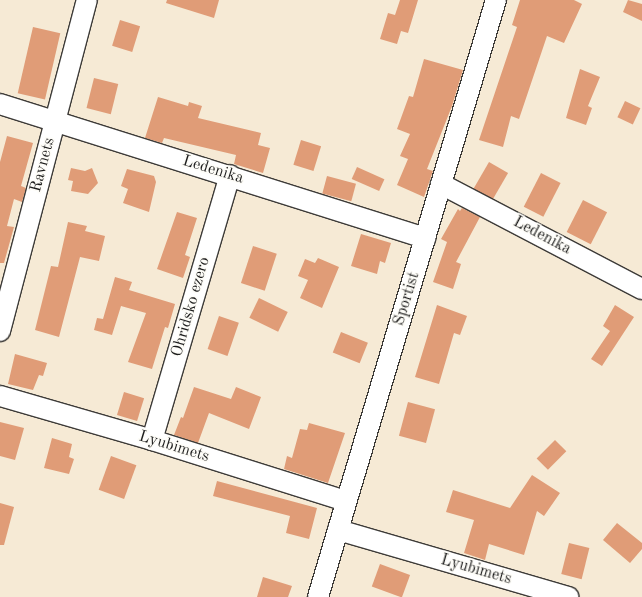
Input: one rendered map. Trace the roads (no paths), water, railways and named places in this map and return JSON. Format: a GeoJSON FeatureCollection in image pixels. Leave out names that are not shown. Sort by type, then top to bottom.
{"type":"FeatureCollection","features":[{"type":"Feature","properties":{"kind":"street","name":"Ravnets"},"geometry":{"type":"LineString","coordinates":[[0,331],[87,0]]}},
{"type":"Feature","properties":{"kind":"street","name":"Sportist"},"geometry":{"type":"LineString","coordinates":[[318,597],[496,0]]}},
{"type":"Feature","properties":{"kind":"street","name":"Ledenika"},"geometry":{"type":"LineString","coordinates":[[0,104],[230,175],[425,238]]}},
{"type":"Feature","properties":{"kind":"street","name":"Ohridsko ezero"},"geometry":{"type":"LineString","coordinates":[[152,440],[230,175]]}},
{"type":"Feature","properties":{"kind":"street","name":"Ledenika"},"geometry":{"type":"LineString","coordinates":[[442,184],[642,289]]}},
{"type":"Feature","properties":{"kind":"street","name":"Lyubimets"},"geometry":{"type":"LineString","coordinates":[[0,396],[152,440],[346,501]]}},
{"type":"Feature","properties":{"kind":"street","name":"Lyubimets"},"geometry":{"type":"LineString","coordinates":[[338,530],[568,597]]}}]}
